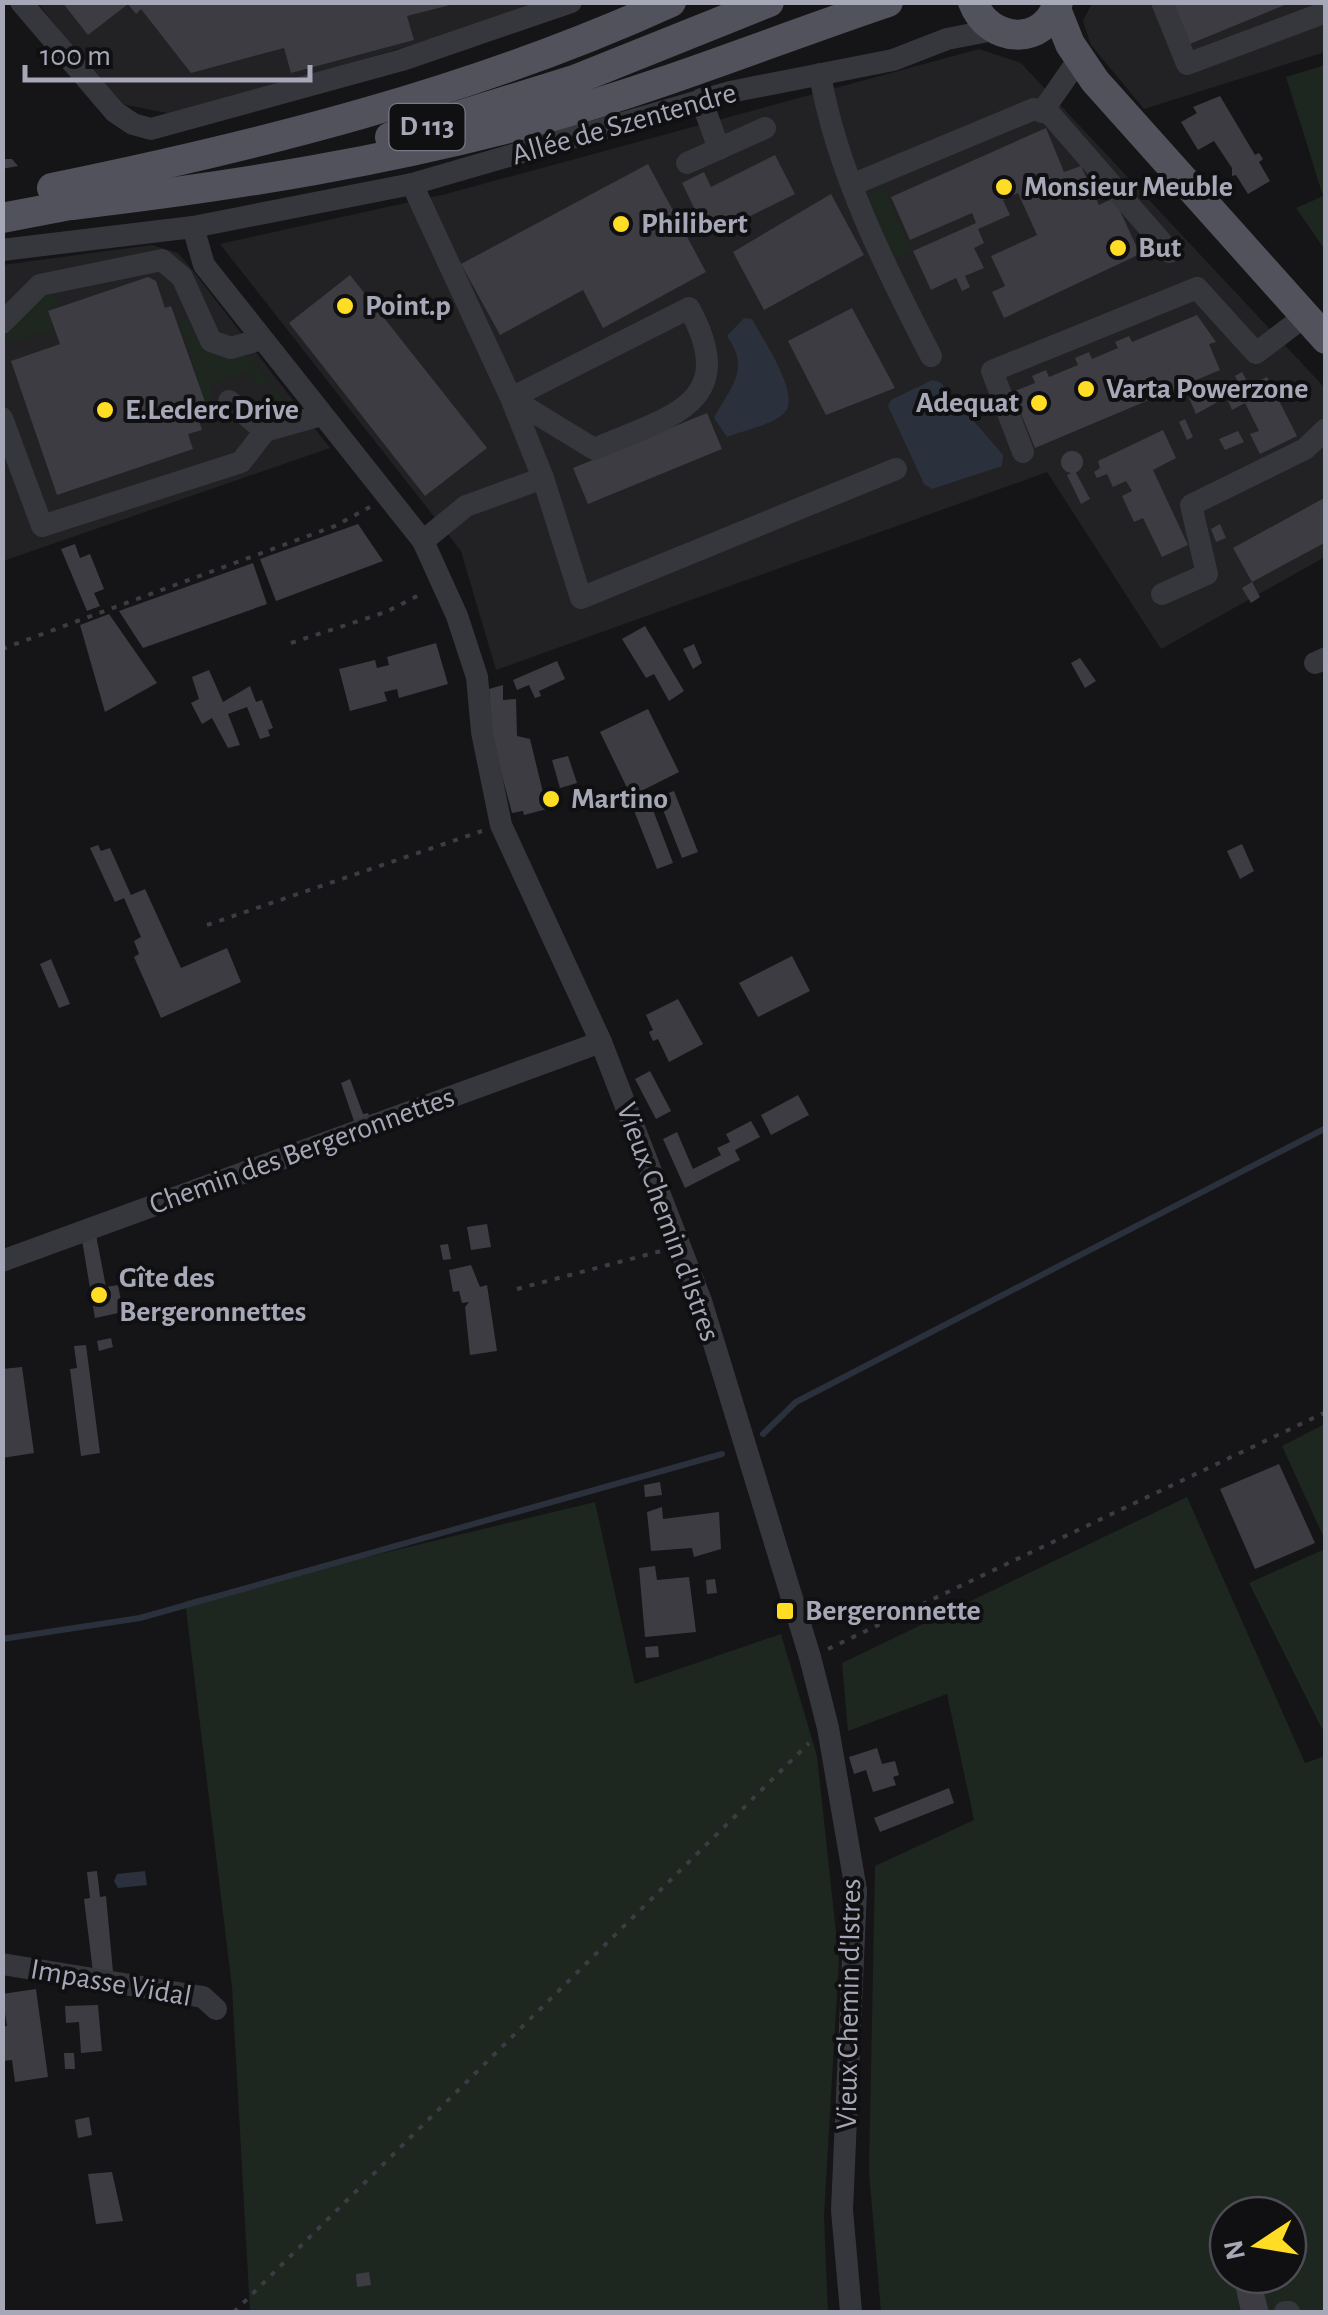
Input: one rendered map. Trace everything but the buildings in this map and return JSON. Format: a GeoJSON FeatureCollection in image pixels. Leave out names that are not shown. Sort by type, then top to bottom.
{"type":"FeatureCollection","features":[{"type":"Feature","properties":{"kind":"main road","name":"D 113"},"geometry":{"type":"LineString","coordinates":[[2,199],[346,117],[492,72],[671,2]]}},
{"type":"Feature","properties":{"kind":"main road","name":"D 113"},"geometry":{"type":"LineString","coordinates":[[2,218],[442,123],[577,79],[769,2]]}},
{"type":"Feature","properties":{"kind":"main road"},"geometry":{"type":"LineString","coordinates":[[72,205],[314,172],[480,136],[692,73],[888,2]]}},
{"type":"Feature","properties":{"kind":"main road"},"geometry":{"type":"LineString","coordinates":[[973,4],[993,30],[1028,34],[1084,74],[1315,328]]}},
{"type":"Feature","properties":{"kind":"main road"},"geometry":{"type":"LineString","coordinates":[[1028,34],[1040,29],[1057,6]]}},
{"type":"Feature","properties":{"kind":"main road"},"geometry":{"type":"LineString","coordinates":[[1057,6],[1084,74]]}},
{"type":"Feature","properties":{"kind":"street"},"geometry":{"type":"LineString","coordinates":[[496,2],[502,26]]}},
{"type":"Feature","properties":{"kind":"street"},"geometry":{"type":"LineString","coordinates":[[25,4],[116,112],[151,129],[402,60],[571,2]]}},
{"type":"Feature","properties":{"kind":"street"},"geometry":{"type":"LineString","coordinates":[[1162,2],[1187,64],[1326,12]]}},
{"type":"Feature","properties":{"kind":"street","name":"Allée de Szentendre"},"geometry":{"type":"LineString","coordinates":[[947,39],[973,4]]}},
{"type":"Feature","properties":{"kind":"street","name":"Allée de Szentendre"},"geometry":{"type":"LineString","coordinates":[[2,250],[194,227],[412,184],[701,99],[892,60],[947,39],[993,30]]}},
{"type":"Feature","properties":{"kind":"street"},"geometry":{"type":"LineString","coordinates":[[820,74],[825,104],[884,265],[931,356]]}},
{"type":"Feature","properties":{"kind":"street"},"geometry":{"type":"LineString","coordinates":[[1042,112],[1084,74]]}},
{"type":"Feature","properties":{"kind":"street"},"geometry":{"type":"LineString","coordinates":[[701,99],[719,148]]}},
{"type":"Feature","properties":{"kind":"street"},"geometry":{"type":"LineString","coordinates":[[854,184],[1034,109],[1050,114],[1170,252]]}},
{"type":"Feature","properties":{"kind":"street"},"geometry":{"type":"LineString","coordinates":[[687,163],[765,128]]}},
{"type":"Feature","properties":{"kind":"street"},"geometry":{"type":"LineString","coordinates":[[412,184],[511,398],[543,478],[581,598],[896,469]]}},
{"type":"Feature","properties":{"kind":"street","name":"Vieux Chemin d'Istres"},"geometry":{"type":"LineString","coordinates":[[194,227],[204,264],[423,542],[477,677],[482,732],[501,825],[601,1042],[701,1301],[810,1657],[828,1728],[856,1890],[842,2210],[850,2312]]}},
{"type":"Feature","properties":{"kind":"street"},"geometry":{"type":"LineString","coordinates":[[2,324],[40,285],[162,260],[182,277],[196,316],[211,340],[230,348],[262,339]]}},
{"type":"Feature","properties":{"kind":"street"},"geometry":{"type":"LineString","coordinates":[[1024,452],[992,371],[1197,288],[1256,353],[1315,328]]}},
{"type":"Feature","properties":{"kind":"street"},"geometry":{"type":"LineString","coordinates":[[689,308],[710,364],[707,382],[684,409],[594,449],[511,398],[689,308]]}},
{"type":"Feature","properties":{"kind":"street"},"geometry":{"type":"LineString","coordinates":[[230,402],[265,431]]}},
{"type":"Feature","properties":{"kind":"street"},"geometry":{"type":"LineString","coordinates":[[2,418],[42,526],[242,462],[265,431],[322,414]]}},
{"type":"Feature","properties":{"kind":"street"},"geometry":{"type":"LineString","coordinates":[[1162,594],[1206,574],[1191,505],[1304,449],[1326,428]]}},
{"type":"Feature","properties":{"kind":"street"},"geometry":{"type":"LineString","coordinates":[[423,542],[466,506],[543,478]]}},
{"type":"Feature","properties":{"kind":"street","name":"Chemin des Bergeronnettes"},"geometry":{"type":"LineString","coordinates":[[2,1261],[601,1042]]}},
{"type":"Feature","properties":{"kind":"street","name":"Impasse Vidal"},"geometry":{"type":"LineString","coordinates":[[2,1964],[203,1998],[216,2008]]}},
{"type":"Feature","properties":{"kind":"path"},"geometry":{"type":"LineString","coordinates":[[2,649],[335,526],[366,510],[385,494]]}},
{"type":"Feature","properties":{"kind":"path"},"geometry":{"type":"LineString","coordinates":[[291,644],[420,597],[436,572]]}},
{"type":"Feature","properties":{"kind":"path"},"geometry":{"type":"LineString","coordinates":[[207,925],[501,825]]}},
{"type":"Feature","properties":{"kind":"path"},"geometry":{"type":"LineString","coordinates":[[517,1289],[680,1246]]}},
{"type":"Feature","properties":{"kind":"path"},"geometry":{"type":"LineString","coordinates":[[810,1657],[1326,1412]]}},
{"type":"Feature","properties":{"kind":"path"},"geometry":{"type":"LineString","coordinates":[[234,2312],[800,1750],[828,1728]]}},
{"type":"Feature","properties":{"kind":"shaded area"},"geometry":{"type":"Polygon","coordinates":[[[38,3],[552,3],[177,115],[117,103],[38,3]]]}},
{"type":"Feature","properties":{"kind":"shaded area"},"geometry":{"type":"Polygon","coordinates":[[[1092,3],[1325,3],[1325,52],[1144,109],[1091,45],[1083,21],[1092,3]]]}},
{"type":"Feature","properties":{"kind":"shaded area"},"geometry":{"type":"Polygon","coordinates":[[[979,49],[1021,63],[1325,388],[1325,557],[1161,649],[1047,472],[496,670],[461,551],[220,244],[446,194],[979,49]]]}},
{"type":"Feature","properties":{"kind":"shaded area"},"geometry":{"type":"Polygon","coordinates":[[[1326,65],[1325,250],[1296,208],[1323,196],[1286,77],[1326,65]]]}},
{"type":"Feature","properties":{"kind":"shaded area"},"geometry":{"type":"Polygon","coordinates":[[[884,186],[912,252],[892,259],[865,197],[884,186]]]}},
{"type":"Feature","properties":{"kind":"shaded area"},"geometry":{"type":"Polygon","coordinates":[[[152,245],[178,253],[330,448],[3,561],[2,265],[152,245]]]}},
{"type":"Feature","properties":{"kind":"shaded area"},"geometry":{"type":"Polygon","coordinates":[[[46,292],[55,297],[59,308],[48,312],[54,329],[22,340],[6,339],[5,334],[46,292]]]}},
{"type":"Feature","properties":{"kind":"shaded area"},"geometry":{"type":"Polygon","coordinates":[[[744,318],[752,319],[771,352],[784,380],[789,404],[774,420],[727,437],[714,418],[738,368],[727,336],[744,318]]]}},
{"type":"Feature","properties":{"kind":"shaded area"},"geometry":{"type":"Polygon","coordinates":[[[188,319],[204,344],[248,354],[288,404],[285,408],[279,407],[268,382],[255,385],[250,372],[211,384],[212,399],[206,405],[179,320],[188,319]]]}},
{"type":"Feature","properties":{"kind":"shaded area"},"geometry":{"type":"Polygon","coordinates":[[[932,380],[940,382],[1003,455],[1002,466],[932,489],[924,484],[888,406],[891,400],[932,380]]]}},
{"type":"Feature","properties":{"kind":"shaded area"},"geometry":{"type":"Polygon","coordinates":[[[1325,1424],[1325,1540],[1282,1446],[1325,1424]]]}},
{"type":"Feature","properties":{"kind":"shaded area"},"geometry":{"type":"Polygon","coordinates":[[[1187,1497],[1305,1763],[1325,1756],[1325,2312],[881,2312],[869,2172],[875,1866],[974,1820],[947,1694],[848,1731],[842,1663],[1187,1497]]]}},
{"type":"Feature","properties":{"kind":"shaded area"},"geometry":{"type":"Polygon","coordinates":[[[595,1502],[635,1684],[781,1634],[817,1756],[839,1960],[824,2216],[828,2312],[250,2312],[232,1987],[185,1601],[595,1502]]]}},
{"type":"Feature","properties":{"kind":"shaded area"},"geometry":{"type":"Polygon","coordinates":[[[1325,1549],[1326,1728],[1322,1729],[1249,1583],[1325,1549]]]}},
{"type":"Feature","properties":{"kind":"shaded area"},"geometry":{"type":"Polygon","coordinates":[[[145,1871],[147,1885],[118,1888],[114,1881],[117,1874],[145,1871]]]}},
{"type":"Feature","properties":{"kind":"waterway"},"geometry":{"type":"LineString","coordinates":[[763,1434],[796,1402],[1326,1128]]}},
{"type":"Feature","properties":{"kind":"waterway"},"geometry":{"type":"LineString","coordinates":[[2,1639],[140,1618],[722,1454]]}},
{"type":"Feature","properties":{"kind":"place","name":"Monsieur Meuble"},"geometry":{"type":"Point","coordinates":[1004,187]}},
{"type":"Feature","properties":{"kind":"place","name":"Philibert"},"geometry":{"type":"Point","coordinates":[621,224]}},
{"type":"Feature","properties":{"kind":"place","name":"But"},"geometry":{"type":"Point","coordinates":[1118,248]}},
{"type":"Feature","properties":{"kind":"place","name":"Point.p"},"geometry":{"type":"Point","coordinates":[345,306]}},
{"type":"Feature","properties":{"kind":"place","name":"Varta Powerzone"},"geometry":{"type":"Point","coordinates":[1086,389]}},
{"type":"Feature","properties":{"kind":"place","name":"Adequat"},"geometry":{"type":"Point","coordinates":[1039,403]}},
{"type":"Feature","properties":{"kind":"place","name":"E.Leclerc Drive"},"geometry":{"type":"Point","coordinates":[105,410]}},
{"type":"Feature","properties":{"kind":"place","name":"Martino"},"geometry":{"type":"Point","coordinates":[551,799]}},
{"type":"Feature","properties":{"kind":"place","name":"Gîte des Bergeronnettes"},"geometry":{"type":"Point","coordinates":[99,1295]}},
{"type":"Feature","properties":{"kind":"place","name":"Bergeronnette"},"geometry":{"type":"Point","coordinates":[785,1611]}}]}
